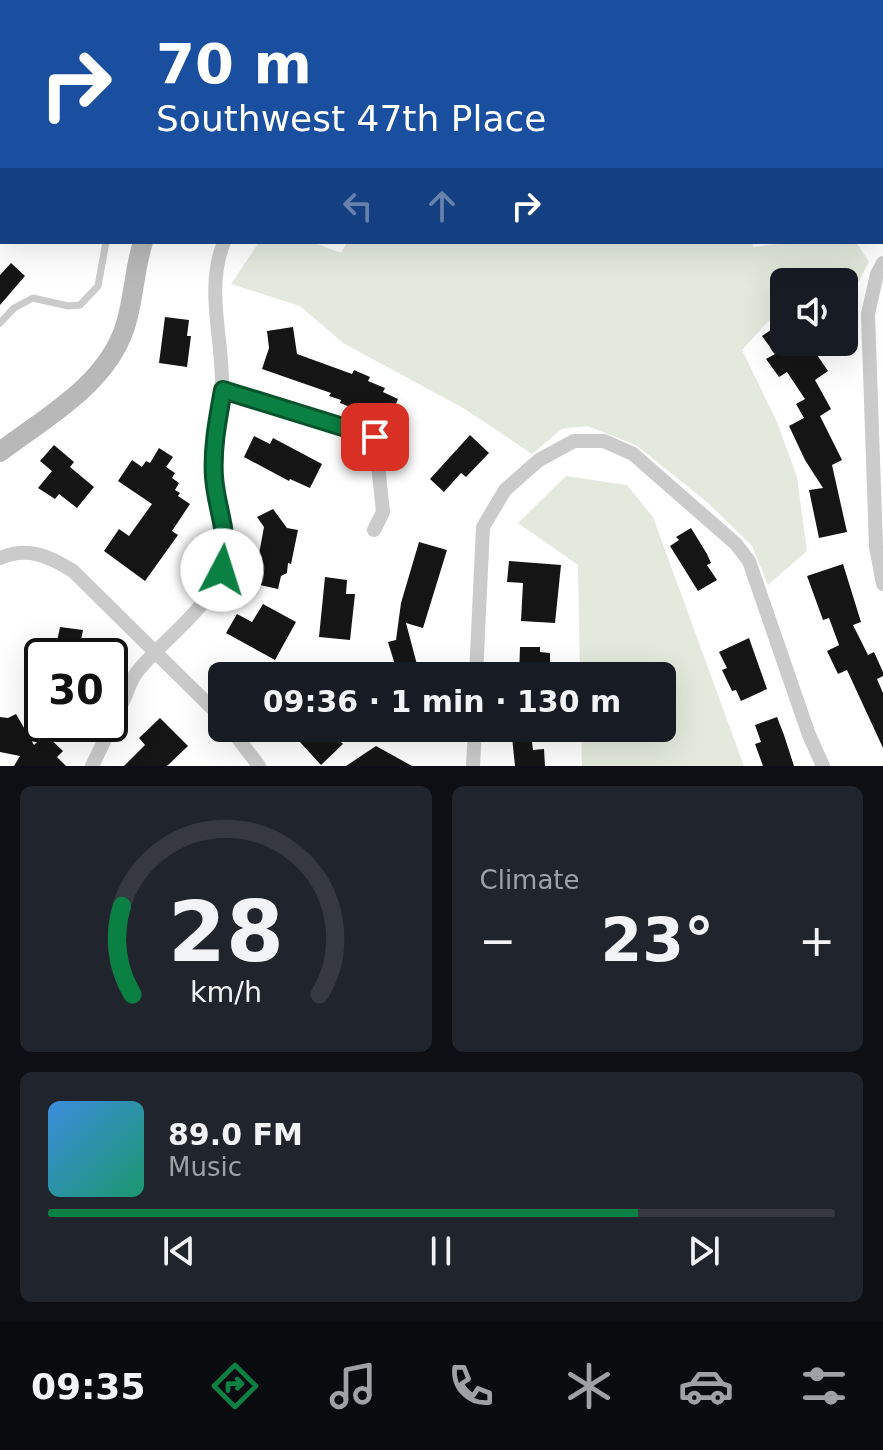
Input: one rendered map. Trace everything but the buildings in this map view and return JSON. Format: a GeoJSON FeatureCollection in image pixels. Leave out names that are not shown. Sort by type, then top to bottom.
{"type":"FeatureCollection","features":[{"type":"Feature","properties":{"kind":"main road"},"geometry":{"type":"LineString","coordinates":[[0,452],[77,393],[107,364],[127,319],[143,244]]}},
{"type":"Feature","properties":{"kind":"street"},"geometry":{"type":"LineString","coordinates":[[92,766],[136,673],[202,602],[222,570],[226,533],[217,497],[214,455],[223,390],[214,281],[216,261],[223,244]]}},
{"type":"Feature","properties":{"kind":"street"},"geometry":{"type":"LineString","coordinates":[[883,263],[877,274],[868,314],[876,547],[883,584]]}},
{"type":"Feature","properties":{"kind":"street"},"geometry":{"type":"LineString","coordinates":[[223,390],[375,437],[383,512],[374,530]]}},
{"type":"Feature","properties":{"kind":"street"},"geometry":{"type":"LineString","coordinates":[[477,662],[483,527],[505,490],[539,460],[574,441],[604,441],[633,454],[736,544],[749,561],[809,735],[823,766]]}},
{"type":"Feature","properties":{"kind":"street"},"geometry":{"type":"LineString","coordinates":[[0,558],[30,552],[49,557],[73,571],[208,704]]}},
{"type":"Feature","properties":{"kind":"street"},"geometry":{"type":"LineString","coordinates":[[241,742],[259,766]]}},
{"type":"Feature","properties":{"kind":"street"},"geometry":{"type":"LineString","coordinates":[[473,766],[474,742]]}},
{"type":"Feature","properties":{"kind":"lane"},"geometry":{"type":"LineString","coordinates":[[0,323],[14,308],[33,298],[57,301],[68,306],[80,305],[98,286],[106,244]]}},
{"type":"Feature","properties":{"kind":"shaded area"},"geometry":{"type":"Polygon","coordinates":[[[258,244],[317,244],[341,253],[346,244],[752,244],[753,247],[857,244],[869,262],[858,281],[858,268],[770,268],[770,319],[742,350],[777,422],[797,477],[807,551],[768,585],[752,546],[708,503],[636,445],[587,426],[562,429],[532,454],[463,408],[343,343],[300,306],[231,284],[258,244]]]}},
{"type":"Feature","properties":{"kind":"shaded area"},"geometry":{"type":"Polygon","coordinates":[[[566,476],[627,485],[653,517],[744,766],[582,766],[581,742],[676,742],[676,662],[580,662],[578,565],[518,523],[566,476]]]}},
{"type":"Feature","properties":{"kind":"route"},"geometry":{"type":"LineString","coordinates":[[222,570],[226,533],[217,497],[214,455],[223,390],[375,437]]}}]}
